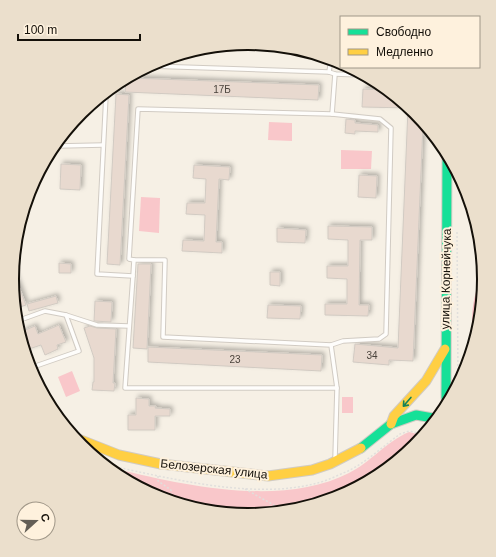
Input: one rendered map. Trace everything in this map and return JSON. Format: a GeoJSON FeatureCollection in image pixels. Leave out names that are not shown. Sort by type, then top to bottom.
{"type":"FeatureCollection","features":[{"type":"Feature","properties":{"kind":"street","name":"улица Корнейчука"},"geometry":{"type":"LineString","coordinates":[[446,393],[447,166]]}},
{"type":"Feature","properties":{"kind":"street","name":"Белозерская улица"},"geometry":{"type":"LineString","coordinates":[[390,424],[394,416],[426,381],[446,348]]}},
{"type":"Feature","properties":{"kind":"street"},"geometry":{"type":"LineString","coordinates":[[426,381],[433,380],[441,382],[446,394]]}},
{"type":"Feature","properties":{"kind":"street","name":"Белозерская улица"},"geometry":{"type":"LineString","coordinates":[[89,443],[119,455],[161,464],[236,474],[268,476],[312,470],[335,462],[357,451],[390,424],[416,415],[430,418]]}},
{"type":"Feature","properties":{"kind":"street"},"geometry":{"type":"LineString","coordinates":[[407,418],[416,419],[426,423]]}},
{"type":"Feature","properties":{"kind":"lane"},"geometry":{"type":"LineString","coordinates":[[329,72],[330,65]]}},
{"type":"Feature","properties":{"kind":"lane"},"geometry":{"type":"LineString","coordinates":[[162,66],[329,72],[335,74],[352,75]]}},
{"type":"Feature","properties":{"kind":"lane"},"geometry":{"type":"LineString","coordinates":[[332,114],[335,74]]}},
{"type":"Feature","properties":{"kind":"lane"},"geometry":{"type":"LineString","coordinates":[[106,99],[97,274],[133,276]]}},
{"type":"Feature","properties":{"kind":"lane"},"geometry":{"type":"LineString","coordinates":[[138,109],[332,114],[380,119],[392,128],[386,334],[379,339],[343,341],[331,344],[163,337],[165,260],[129,259],[138,109]]}},
{"type":"Feature","properties":{"kind":"lane"},"geometry":{"type":"LineString","coordinates":[[61,146],[104,146]]}},
{"type":"Feature","properties":{"kind":"lane"},"geometry":{"type":"LineString","coordinates":[[134,260],[125,388],[337,388]]}},
{"type":"Feature","properties":{"kind":"lane"},"geometry":{"type":"LineString","coordinates":[[22,319],[45,311],[66,315],[97,325],[129,326]]}},
{"type":"Feature","properties":{"kind":"lane"},"geometry":{"type":"LineString","coordinates":[[36,366],[78,351],[66,315]]}},
{"type":"Feature","properties":{"kind":"lane"},"geometry":{"type":"LineString","coordinates":[[331,344],[337,388],[335,462]]}},
{"type":"Feature","properties":{"kind":"path"},"geometry":{"type":"LineString","coordinates":[[456,230],[458,370]]}},
{"type":"Feature","properties":{"kind":"path"},"geometry":{"type":"LineString","coordinates":[[158,476],[158,482],[171,490],[171,494]]}},
{"type":"Feature","properties":{"kind":"path"},"geometry":{"type":"LineString","coordinates":[[244,488],[276,506]]}},
{"type":"Feature","properties":{"kind":"shaded area"},"geometry":{"type":"Polygon","coordinates":[[[269,122],[292,123],[292,141],[268,140],[269,122]]]}},
{"type":"Feature","properties":{"kind":"shaded area"},"geometry":{"type":"Polygon","coordinates":[[[341,150],[372,151],[371,169],[341,169],[341,150]]]}},
{"type":"Feature","properties":{"kind":"shaded area"},"geometry":{"type":"Polygon","coordinates":[[[141,197],[160,198],[159,233],[139,231],[141,197]]]}},
{"type":"Feature","properties":{"kind":"shaded area"},"geometry":{"type":"Polygon","coordinates":[[[477,288],[472,327],[472,315],[477,288]]]}},
{"type":"Feature","properties":{"kind":"shaded area"},"geometry":{"type":"Polygon","coordinates":[[[72,371],[80,391],[66,397],[58,377],[72,371]]]}},
{"type":"Feature","properties":{"kind":"shaded area"},"geometry":{"type":"Polygon","coordinates":[[[342,397],[353,397],[353,413],[342,413],[342,397]]]}},
{"type":"Feature","properties":{"kind":"shaded area"},"geometry":{"type":"Polygon","coordinates":[[[409,432],[416,434],[399,451],[362,477],[322,495],[307,500],[278,506],[248,508],[218,506],[189,500],[160,490],[123,470],[173,482],[203,487],[265,491],[295,489],[323,483],[349,473],[401,436],[409,432]]]}},
{"type":"Feature","properties":{"kind":"building"},"geometry":{"type":"Polygon","coordinates":[[[137,78],[319,85],[318,100],[125,92],[126,85],[137,78]]]}},
{"type":"Feature","properties":{"kind":"building"},"geometry":{"type":"Polygon","coordinates":[[[363,89],[377,90],[401,108],[362,107],[363,89]]]}},
{"type":"Feature","properties":{"kind":"building"},"geometry":{"type":"Polygon","coordinates":[[[116,94],[129,95],[120,265],[107,264],[116,94]]]}},
{"type":"Feature","properties":{"kind":"building"},"geometry":{"type":"Polygon","coordinates":[[[408,115],[423,131],[413,361],[389,360],[389,365],[353,362],[355,344],[398,348],[408,115]]]}},
{"type":"Feature","properties":{"kind":"building"},"geometry":{"type":"Polygon","coordinates":[[[346,119],[355,120],[355,123],[378,125],[378,132],[355,131],[355,134],[345,133],[346,119]]]}},
{"type":"Feature","properties":{"kind":"building"},"geometry":{"type":"Polygon","coordinates":[[[61,164],[81,165],[80,190],[60,189],[61,164]]]}},
{"type":"Feature","properties":{"kind":"building"},"geometry":{"type":"Polygon","coordinates":[[[194,165],[230,167],[229,180],[219,179],[216,242],[222,242],[222,253],[182,251],[183,240],[204,241],[205,215],[186,214],[187,203],[205,203],[206,179],[193,178],[194,165]]]}},
{"type":"Feature","properties":{"kind":"building"},"geometry":{"type":"Polygon","coordinates":[[[359,175],[377,176],[376,198],[358,197],[359,175]]]}},
{"type":"Feature","properties":{"kind":"building"},"geometry":{"type":"Polygon","coordinates":[[[328,226],[372,227],[372,240],[360,240],[359,305],[369,305],[368,316],[325,315],[325,304],[347,304],[347,279],[327,278],[327,266],[348,266],[348,240],[328,239],[328,226]]]}},
{"type":"Feature","properties":{"kind":"building"},"geometry":{"type":"Polygon","coordinates":[[[277,228],[306,230],[305,243],[277,242],[277,228]]]}},
{"type":"Feature","properties":{"kind":"building"},"geometry":{"type":"Polygon","coordinates":[[[59,263],[71,264],[71,273],[59,273],[59,263]]]}},
{"type":"Feature","properties":{"kind":"building"},"geometry":{"type":"Polygon","coordinates":[[[138,264],[151,264],[147,349],[133,348],[138,264]]]}},
{"type":"Feature","properties":{"kind":"building"},"geometry":{"type":"Polygon","coordinates":[[[270,272],[280,272],[280,286],[270,285],[270,272]]]}},
{"type":"Feature","properties":{"kind":"building"},"geometry":{"type":"Polygon","coordinates":[[[19,287],[26,305],[21,307],[19,287]]]}},
{"type":"Feature","properties":{"kind":"building"},"geometry":{"type":"Polygon","coordinates":[[[56,296],[58,303],[29,311],[27,304],[56,296]]]}},
{"type":"Feature","properties":{"kind":"building"},"geometry":{"type":"Polygon","coordinates":[[[95,301],[112,302],[111,322],[94,321],[95,301]]]}},
{"type":"Feature","properties":{"kind":"building"},"geometry":{"type":"Polygon","coordinates":[[[268,305],[301,306],[300,319],[267,318],[268,305]]]}},
{"type":"Feature","properties":{"kind":"building"},"geometry":{"type":"Polygon","coordinates":[[[59,325],[66,342],[57,345],[58,349],[45,355],[41,345],[30,349],[25,330],[35,326],[38,334],[59,325]]]}},
{"type":"Feature","properties":{"kind":"building"},"geometry":{"type":"Polygon","coordinates":[[[90,326],[116,329],[113,383],[115,383],[114,391],[92,390],[94,382],[94,358],[84,328],[90,326]]]}},
{"type":"Feature","properties":{"kind":"building"},"geometry":{"type":"Polygon","coordinates":[[[148,347],[322,355],[321,371],[148,362],[148,347]]]}},
{"type":"Feature","properties":{"kind":"building"},"geometry":{"type":"Polygon","coordinates":[[[136,398],[149,399],[149,406],[156,406],[155,408],[170,409],[170,416],[155,416],[155,430],[128,430],[128,415],[136,415],[136,398]]]}},
{"type":"Feature","properties":{"kind":"traffic: fast"},"geometry":{"type":"LineString","coordinates":[[446,393],[447,166]]}},
{"type":"Feature","properties":{"kind":"traffic: fast"},"geometry":{"type":"LineString","coordinates":[[361,448],[391,424],[416,415],[430,418]]}},
{"type":"Feature","properties":{"kind":"traffic: slow"},"geometry":{"type":"LineString","coordinates":[[391,424],[394,416],[426,381],[445,349]]}},
{"type":"Feature","properties":{"kind":"traffic: slow"},"geometry":{"type":"LineString","coordinates":[[89,443],[119,455],[161,464],[268,476],[312,470],[330,464],[361,448]]}}]}
